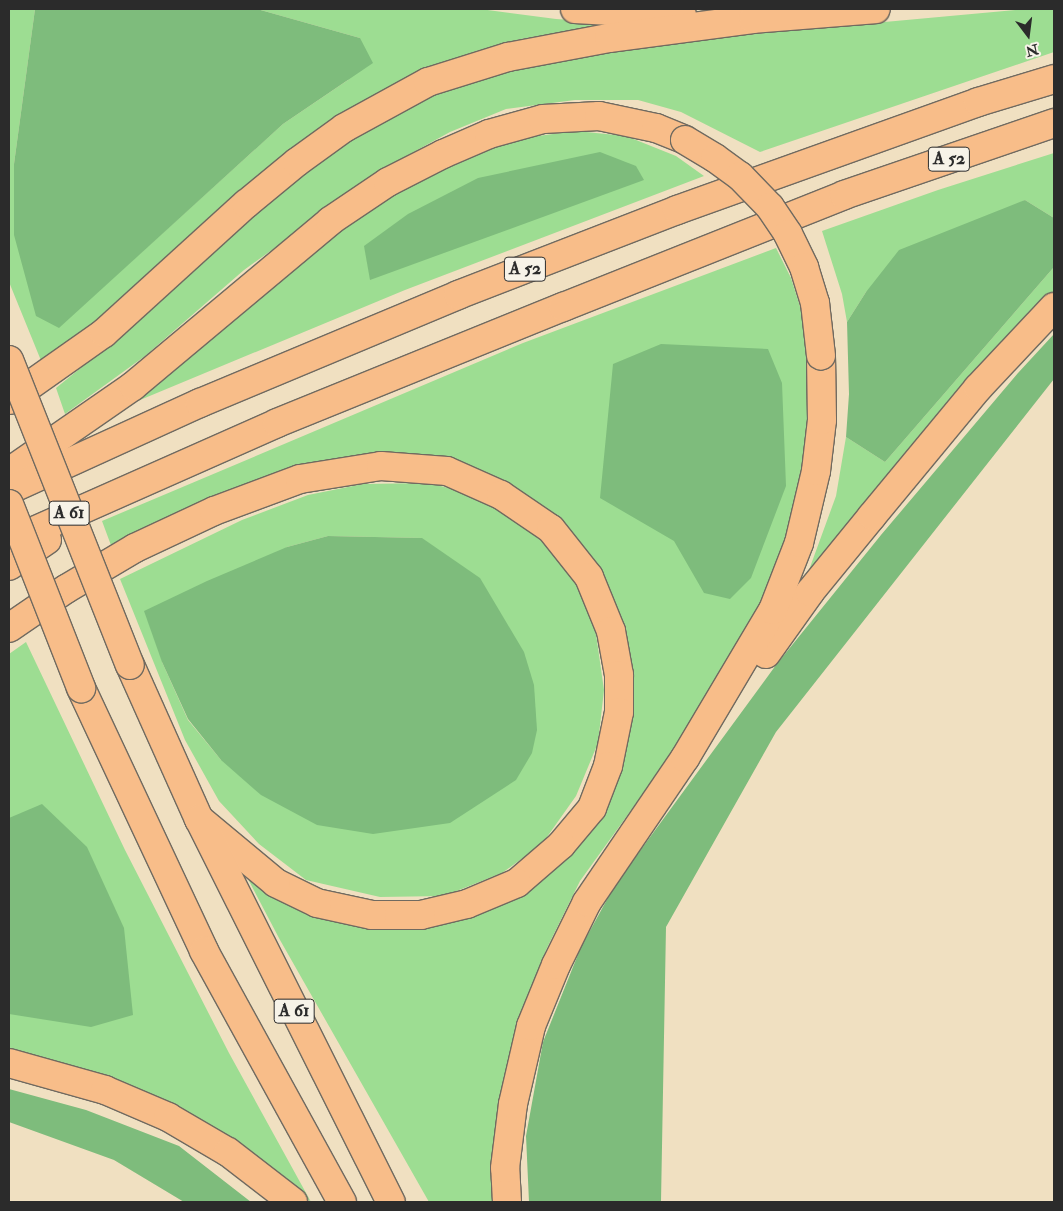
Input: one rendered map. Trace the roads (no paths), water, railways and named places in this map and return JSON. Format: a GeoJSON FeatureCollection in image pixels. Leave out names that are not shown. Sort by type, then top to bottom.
{"type":"FeatureCollection","features":[{"type":"Feature","properties":{"kind":"highway"},"geometry":{"type":"LineString","coordinates":[[575,9],[753,19]]}},
{"type":"Feature","properties":{"kind":"highway"},"geometry":{"type":"LineString","coordinates":[[9,400],[104,332],[246,204],[298,162],[344,128],[428,82],[508,57],[609,38],[753,19],[876,9]]}},
{"type":"Feature","properties":{"kind":"highway","name":"A 52"},"geometry":{"type":"LineString","coordinates":[[9,490],[200,403],[468,292],[676,210],[978,102],[1054,79]]}},
{"type":"Feature","properties":{"kind":"highway"},"geometry":{"type":"LineString","coordinates":[[9,472],[133,386],[330,221],[388,182],[443,154],[489,134],[543,119],[599,116],[656,128],[685,140],[715,158],[740,176],[770,207],[788,234],[804,268],[815,303],[821,356],[822,420],[816,471],[799,543],[773,610],[685,758],[587,902],[556,964],[531,1026],[512,1113],[505,1168],[507,1202]]}},
{"type":"Feature","properties":{"kind":"highway","name":"A 52"},"geometry":{"type":"LineString","coordinates":[[9,542],[277,423],[590,296],[844,195],[1054,123]]}},
{"type":"Feature","properties":{"kind":"highway"},"geometry":{"type":"LineString","coordinates":[[685,758],[748,679],[810,592],[872,516],[978,388],[1054,307]]}},
{"type":"Feature","properties":{"kind":"highway","name":"A 61"},"geometry":{"type":"LineString","coordinates":[[9,360],[130,665],[199,820],[391,1202]]}},
{"type":"Feature","properties":{"kind":"highway"},"geometry":{"type":"LineString","coordinates":[[9,628],[66,588],[135,548],[214,511],[300,479],[381,466],[447,471],[501,495],[551,529],[589,578],[610,631],[619,675],[619,712],[608,766],[592,808],[561,846],[516,883],[467,904],[421,915],[372,915],[317,903],[276,883],[199,820]]}},
{"type":"Feature","properties":{"kind":"highway"},"geometry":{"type":"LineString","coordinates":[[9,566],[113,496]]}},
{"type":"Feature","properties":{"kind":"highway","name":"A 61"},"geometry":{"type":"LineString","coordinates":[[9,504],[81,688],[204,951],[342,1202]]}},
{"type":"Feature","properties":{"kind":"highway"},"geometry":{"type":"LineString","coordinates":[[9,1063],[105,1090],[168,1117],[228,1152],[293,1202]]}}]}
